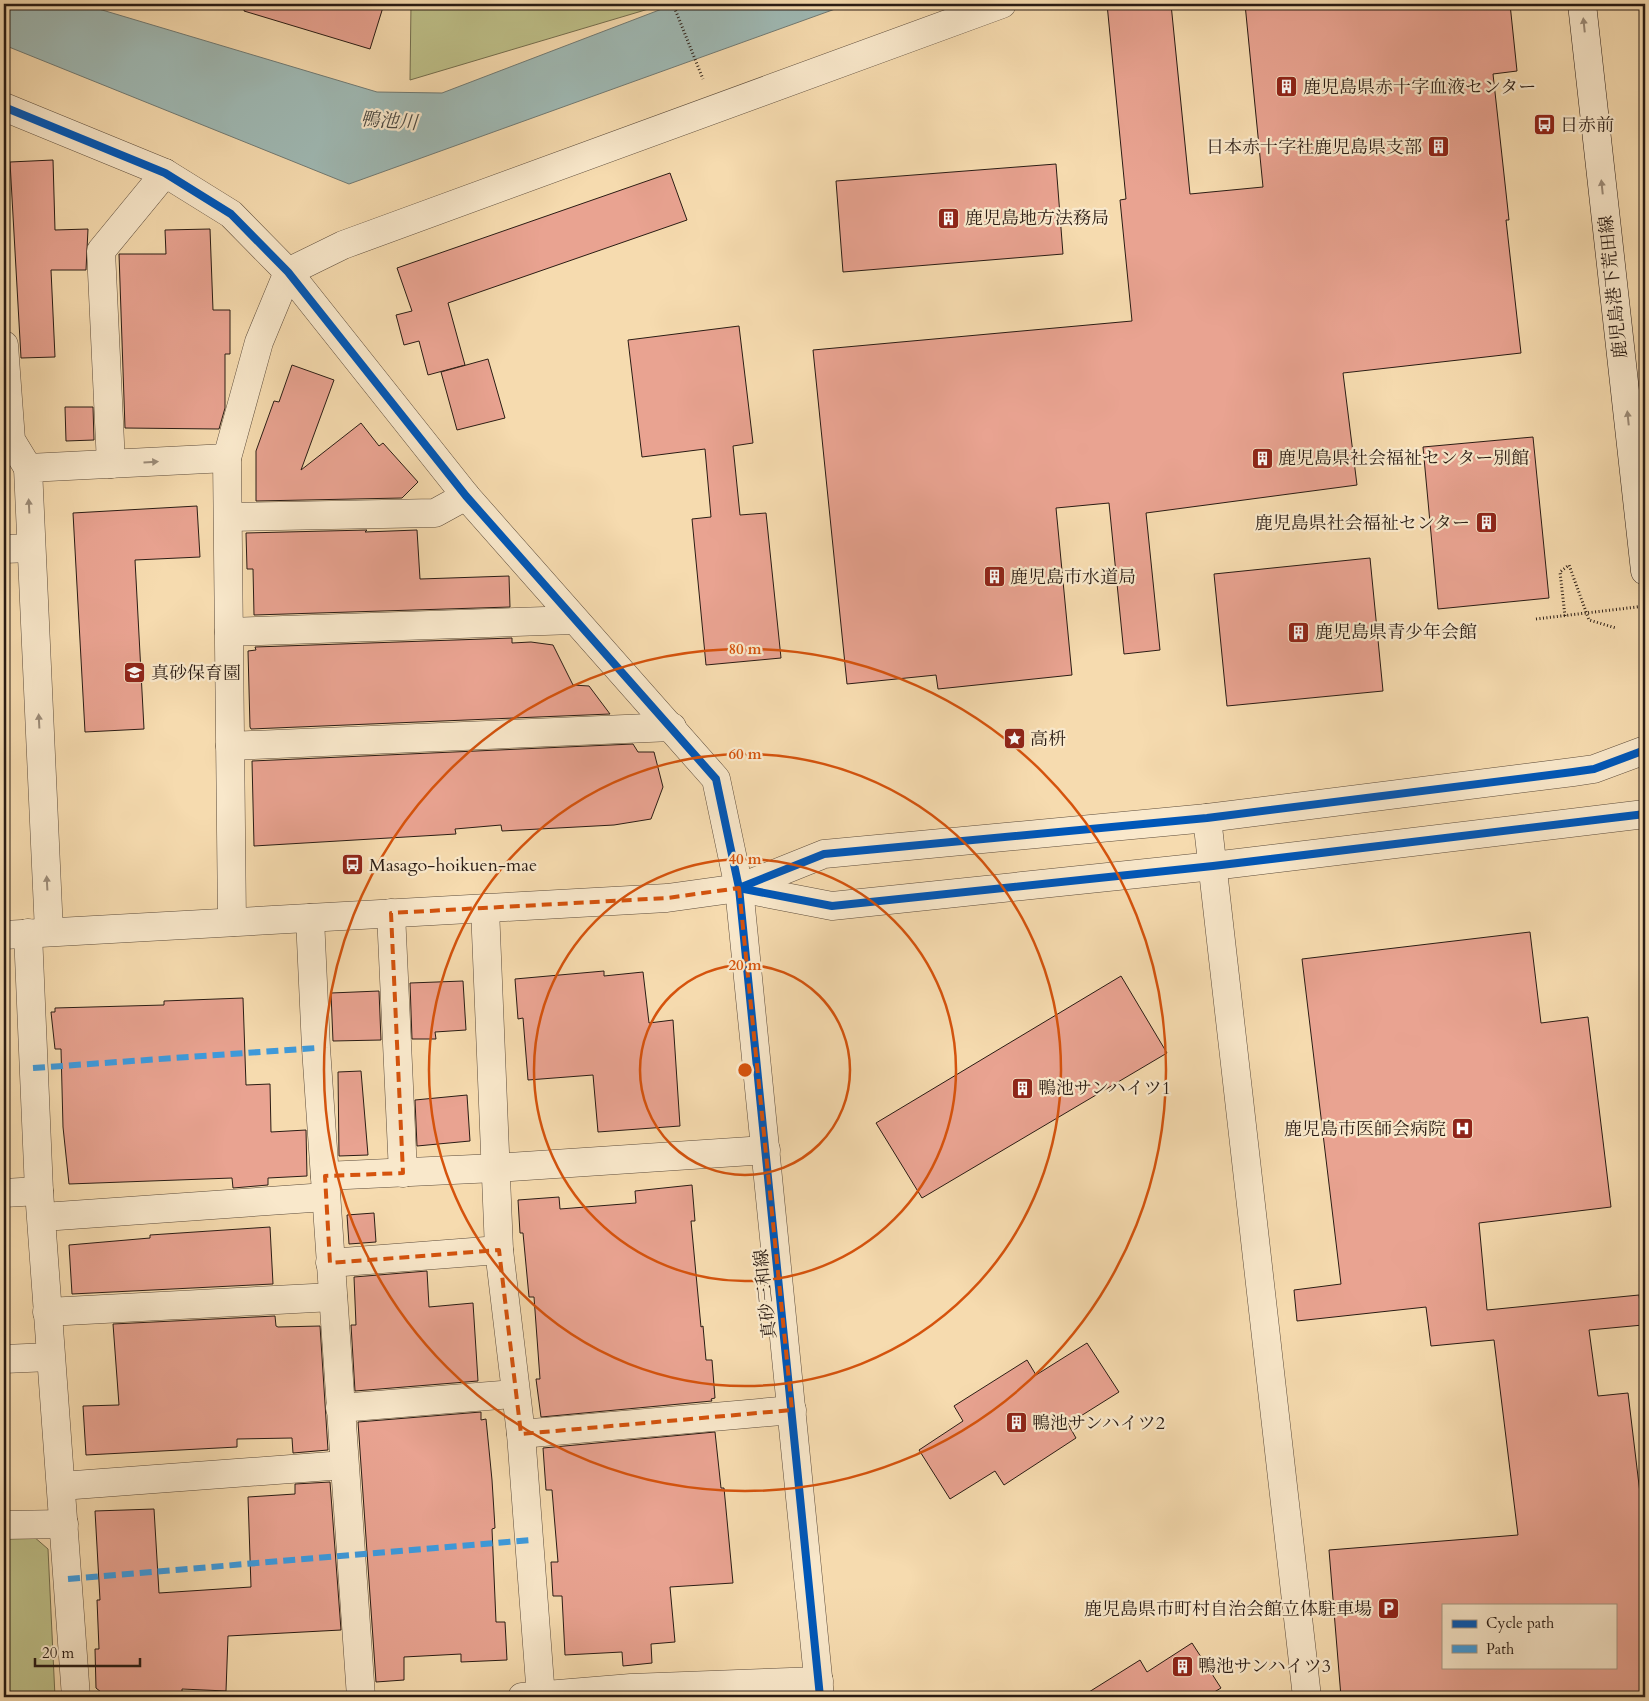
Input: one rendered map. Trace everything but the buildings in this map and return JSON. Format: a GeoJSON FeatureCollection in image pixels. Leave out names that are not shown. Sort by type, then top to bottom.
{"type":"FeatureCollection","features":[{"type":"Feature","properties":{"kind":"street"},"geometry":{"type":"LineString","coordinates":[[232,922],[227,458],[259,342],[288,272],[343,245],[1002,4]]}},
{"type":"Feature","properties":{"kind":"street","name":"鹿児島港下荒田線"},"geometry":{"type":"LineString","coordinates":[[1582,4],[1645,571]]}},
{"type":"Feature","properties":{"kind":"street","name":"真砂三和線"},"geometry":{"type":"LineString","coordinates":[[4,107],[165,173],[231,214],[288,272],[466,496],[716,779],[739,888],[820,1689]]}},
{"type":"Feature","properties":{"kind":"street"},"geometry":{"type":"LineString","coordinates":[[111,464],[101,251],[165,173]]}},
{"type":"Feature","properties":{"kind":"street"},"geometry":{"type":"LineString","coordinates":[[4,345],[11,440],[28,468],[31,548],[27,933],[47,1312],[76,1697]]}},
{"type":"Feature","properties":{"kind":"street"},"geometry":{"type":"LineString","coordinates":[[28,468],[227,458]]}},
{"type":"Feature","properties":{"kind":"street"},"geometry":{"type":"LineString","coordinates":[[229,518],[435,513],[466,496]]}},
{"type":"Feature","properties":{"kind":"street"},"geometry":{"type":"LineString","coordinates":[[4,550],[31,548]]}},
{"type":"Feature","properties":{"kind":"street"},"geometry":{"type":"LineString","coordinates":[[229,632],[574,620]]}},
{"type":"Feature","properties":{"kind":"street"},"geometry":{"type":"LineString","coordinates":[[230,746],[672,727]]}},
{"type":"Feature","properties":{"kind":"street"},"geometry":{"type":"LineString","coordinates":[[27,933],[667,898],[739,888],[824,854],[1207,818],[1594,769],[1645,750]]}},
{"type":"Feature","properties":{"kind":"street"},"geometry":{"type":"LineString","coordinates":[[739,888],[832,906],[1213,866],[1645,814]]}},
{"type":"Feature","properties":{"kind":"street"},"geometry":{"type":"LineString","coordinates":[[1207,818],[1307,1697]]}},
{"type":"Feature","properties":{"kind":"street"},"geometry":{"type":"LineString","coordinates":[[485,908],[499,1250],[514,1394],[521,1434],[535,1697],[631,1688],[820,1689]]}},
{"type":"Feature","properties":{"kind":"street"},"geometry":{"type":"LineString","coordinates":[[391,913],[403,1173]]}},
{"type":"Feature","properties":{"kind":"street"},"geometry":{"type":"LineString","coordinates":[[310,918],[330,1263],[361,1697]]}},
{"type":"Feature","properties":{"kind":"street"},"geometry":{"type":"LineString","coordinates":[[4,1193],[41,1204],[326,1187],[403,1173],[766,1150]]}},
{"type":"Feature","properties":{"kind":"street"},"geometry":{"type":"LineString","coordinates":[[330,1263],[499,1250]]}},
{"type":"Feature","properties":{"kind":"street"},"geometry":{"type":"LineString","coordinates":[[47,1312],[333,1296]]}},
{"type":"Feature","properties":{"kind":"street"},"geometry":{"type":"LineString","coordinates":[[4,1359],[50,1357]]}},
{"type":"Feature","properties":{"kind":"street"},"geometry":{"type":"LineString","coordinates":[[340,1408],[514,1394]]}},
{"type":"Feature","properties":{"kind":"street"},"geometry":{"type":"LineString","coordinates":[[521,1434],[792,1410]]}},
{"type":"Feature","properties":{"kind":"street"},"geometry":{"type":"LineString","coordinates":[[61,1486],[344,1465]]}},
{"type":"Feature","properties":{"kind":"street"},"geometry":{"type":"LineString","coordinates":[[4,1525],[64,1524]]}},
{"type":"Feature","properties":{"kind":"path"},"geometry":{"type":"LineString","coordinates":[[672,4],[703,79]]}},
{"type":"Feature","properties":{"kind":"path"},"geometry":{"type":"LineString","coordinates":[[1565,616],[1560,572],[1570,565],[1590,620],[1616,628]]}},
{"type":"Feature","properties":{"kind":"path"},"geometry":{"type":"LineString","coordinates":[[1536,619],[1645,606]]}},
{"type":"Feature","properties":{"kind":"highlighted area"},"geometry":{"type":"Polygon","coordinates":[[[739,888],[792,1410],[521,1434],[499,1250],[330,1263],[325,1176],[403,1173],[391,913],[667,898],[739,888]]]}},
{"type":"Feature","properties":{"kind":"green space"},"geometry":{"type":"Polygon","coordinates":[[[411,4],[662,4],[662,5],[410,80],[411,4]]]}},
{"type":"Feature","properties":{"kind":"green space"},"geometry":{"type":"Polygon","coordinates":[[[4,1536],[33,1536],[48,1549],[55,1697],[4,1697],[4,1536]]]}},
{"type":"Feature","properties":{"kind":"water","name":"鴨池川"},"geometry":{"type":"Polygon","coordinates":[[[4,4],[82,4],[377,92],[442,93],[675,4],[849,4],[349,184],[4,45],[4,4]]]}},
{"type":"Feature","properties":{"kind":"marked path"},"geometry":{"type":"LineString","coordinates":[[33,1068],[316,1048]]}},
{"type":"Feature","properties":{"kind":"marked path"},"geometry":{"type":"LineString","coordinates":[[68,1579],[530,1540]]}},
{"type":"Feature","properties":{"kind":"cycle path"},"geometry":{"type":"LineString","coordinates":[[4,107],[165,173],[231,214],[288,272],[466,496],[716,779],[739,888],[820,1697]]}},
{"type":"Feature","properties":{"kind":"cycle path"},"geometry":{"type":"LineString","coordinates":[[739,888],[824,854],[1207,818],[1573,772],[1594,769],[1645,750]]}},
{"type":"Feature","properties":{"kind":"cycle path"},"geometry":{"type":"LineString","coordinates":[[739,888],[832,906],[1213,866],[1645,814]]}},
{"type":"Feature","properties":{"kind":"place","name":"鹿児島県赤十字血液センター"},"geometry":{"type":"Point","coordinates":[1287,87]}},
{"type":"Feature","properties":{"kind":"place","name":"日赤前"},"geometry":{"type":"Point","coordinates":[1544,125]}},
{"type":"Feature","properties":{"kind":"place","name":"日本赤十字社鹿児島県支部"},"geometry":{"type":"Point","coordinates":[1438,147]}},
{"type":"Feature","properties":{"kind":"place","name":"鹿児島地方法務局"},"geometry":{"type":"Point","coordinates":[949,218]}},
{"type":"Feature","properties":{"kind":"place","name":"鹿児島県社会福祉センター別館"},"geometry":{"type":"Point","coordinates":[1262,458]}},
{"type":"Feature","properties":{"kind":"place","name":"鹿児島県社会福祉センター"},"geometry":{"type":"Point","coordinates":[1486,523]}},
{"type":"Feature","properties":{"kind":"place","name":"鹿児島市水道局"},"geometry":{"type":"Point","coordinates":[994,577]}},
{"type":"Feature","properties":{"kind":"place","name":"鹿児島県青少年会館"},"geometry":{"type":"Point","coordinates":[1299,632]}},
{"type":"Feature","properties":{"kind":"place","name":"真砂保育園"},"geometry":{"type":"Point","coordinates":[135,673]}},
{"type":"Feature","properties":{"kind":"place","name":"高枡"},"geometry":{"type":"Point","coordinates":[1014,739]}},
{"type":"Feature","properties":{"kind":"place","name":"Masago-hoikuen-mae"},"geometry":{"type":"Point","coordinates":[353,865]}},
{"type":"Feature","properties":{"kind":"place","name":"鴨池サンハイツ1"},"geometry":{"type":"Point","coordinates":[1022,1088]}},
{"type":"Feature","properties":{"kind":"place","name":"鹿児島市医師会病院"},"geometry":{"type":"Point","coordinates":[1462,1129]}},
{"type":"Feature","properties":{"kind":"place","name":"鴨池サンハイツ2"},"geometry":{"type":"Point","coordinates":[1016,1423]}},
{"type":"Feature","properties":{"kind":"place","name":"鹿児島県市町村自治会館立体駐車場"},"geometry":{"type":"Point","coordinates":[1388,1609]}},
{"type":"Feature","properties":{"kind":"place","name":"鴨池サンハイツ3"},"geometry":{"type":"Point","coordinates":[1182,1666]}}]}
